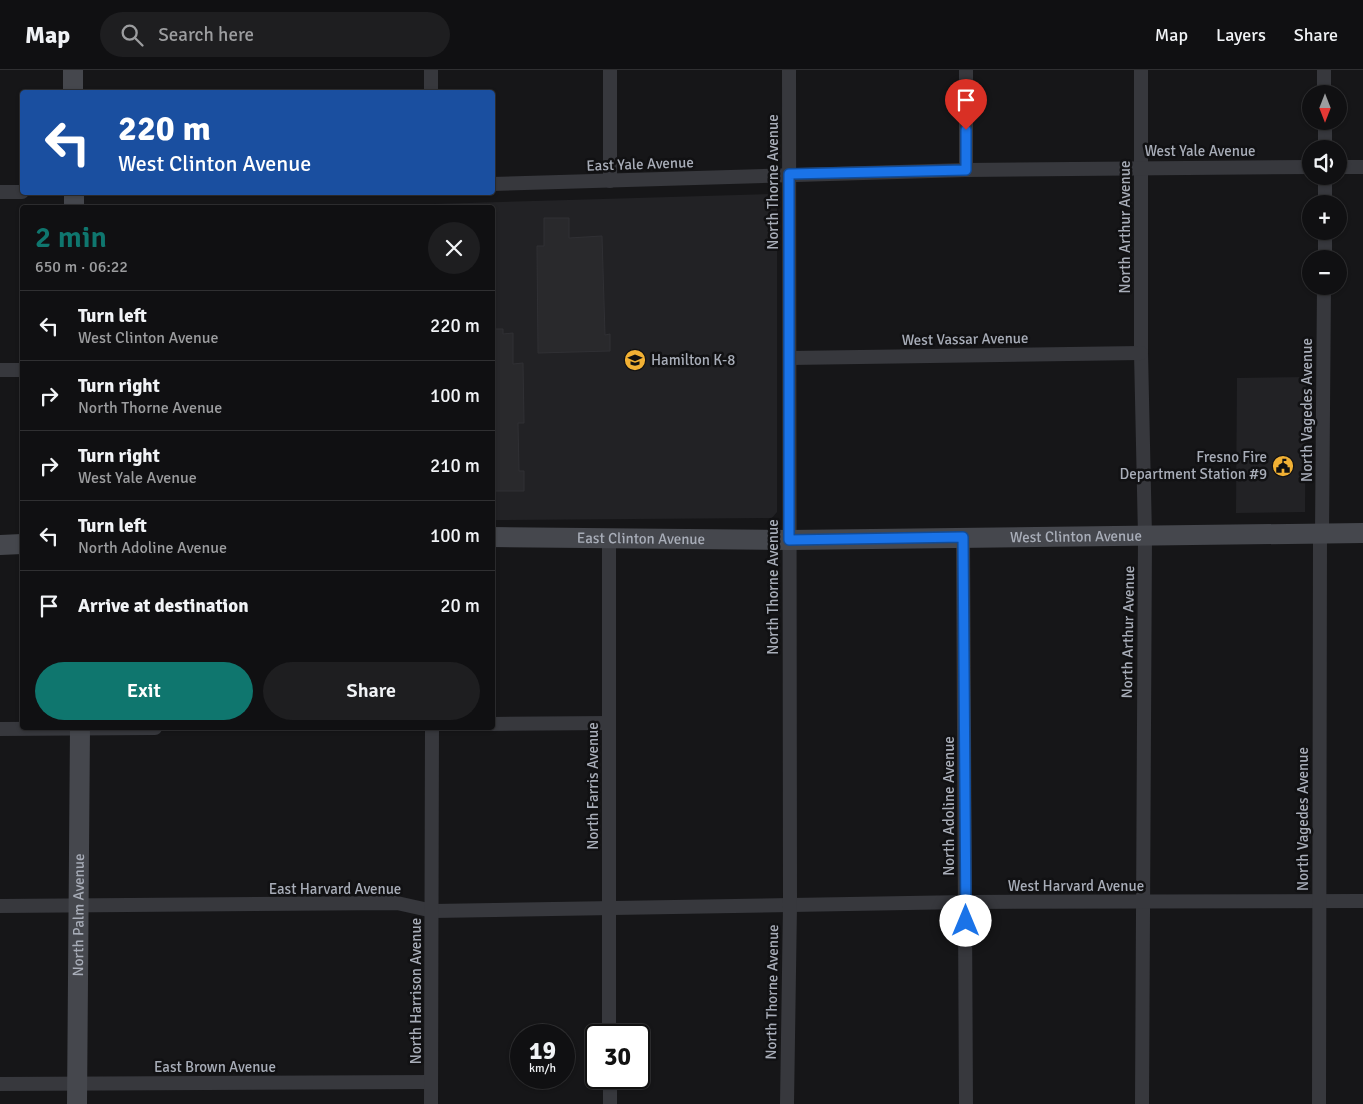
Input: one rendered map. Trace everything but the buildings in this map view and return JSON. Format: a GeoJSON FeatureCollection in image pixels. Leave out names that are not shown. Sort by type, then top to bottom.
{"type":"FeatureCollection","features":[{"type":"Feature","properties":{"kind":"main road"},"geometry":{"type":"LineString","coordinates":[[73,70],[73,90]]}},
{"type":"Feature","properties":{"kind":"main road","name":"West Clinton Avenue"},"geometry":{"type":"LineString","coordinates":[[789,540],[1363,533]]}},
{"type":"Feature","properties":{"kind":"main road","name":"East Clinton Avenue"},"geometry":{"type":"LineString","coordinates":[[495,537],[789,540]]}},
{"type":"Feature","properties":{"kind":"main road"},"geometry":{"type":"LineString","coordinates":[[0,544],[20,544]]}},
{"type":"Feature","properties":{"kind":"main road","name":"North Palm Avenue"},"geometry":{"type":"LineString","coordinates":[[77,1104],[80,730]]}},
{"type":"Feature","properties":{"kind":"street"},"geometry":{"type":"LineString","coordinates":[[431,70],[431,90]]}},
{"type":"Feature","properties":{"kind":"street"},"geometry":{"type":"LineString","coordinates":[[610,70],[610,181]]}},
{"type":"Feature","properties":{"kind":"street","name":"North Thorne Avenue"},"geometry":{"type":"LineString","coordinates":[[787,1104],[790,906],[789,70]]}},
{"type":"Feature","properties":{"kind":"street"},"geometry":{"type":"LineString","coordinates":[[966,70],[966,170]]}},
{"type":"Feature","properties":{"kind":"street","name":"North Arthur Avenue"},"geometry":{"type":"LineString","coordinates":[[1141,70],[1141,353],[1145,536],[1142,1104]]}},
{"type":"Feature","properties":{"kind":"street"},"geometry":{"type":"LineString","coordinates":[[1324,70],[1324,85]]}},
{"type":"Feature","properties":{"kind":"street","name":"West Yale Avenue"},"geometry":{"type":"LineString","coordinates":[[789,174],[1141,167],[1302,167]]}},
{"type":"Feature","properties":{"kind":"street"},"geometry":{"type":"LineString","coordinates":[[1347,167],[1363,167]]}},
{"type":"Feature","properties":{"kind":"street","name":"East Yale Avenue"},"geometry":{"type":"LineString","coordinates":[[495,184],[789,174]]}},
{"type":"Feature","properties":{"kind":"street"},"geometry":{"type":"LineString","coordinates":[[0,192],[20,192]]}},
{"type":"Feature","properties":{"kind":"street","name":"North Vagedes Avenue"},"geometry":{"type":"LineString","coordinates":[[1319,1104],[1324,295]]}},
{"type":"Feature","properties":{"kind":"street","name":"West Vassar Avenue"},"geometry":{"type":"LineString","coordinates":[[790,358],[1141,353]]}},
{"type":"Feature","properties":{"kind":"street"},"geometry":{"type":"LineString","coordinates":[[0,370],[20,370]]}},
{"type":"Feature","properties":{"kind":"street","name":"North Farris Avenue"},"geometry":{"type":"LineString","coordinates":[[609,1024],[610,537]]}},
{"type":"Feature","properties":{"kind":"street","name":"North Adoline Avenue"},"geometry":{"type":"LineString","coordinates":[[963,537],[966,1104]]}},
{"type":"Feature","properties":{"kind":"street"},"geometry":{"type":"LineString","coordinates":[[495,724],[610,723]]}},
{"type":"Feature","properties":{"kind":"street"},"geometry":{"type":"LineString","coordinates":[[0,729],[20,729]]}},
{"type":"Feature","properties":{"kind":"street","name":"North Harrison Avenue"},"geometry":{"type":"LineString","coordinates":[[431,1104],[432,730]]}},
{"type":"Feature","properties":{"kind":"street","name":"West Harvard Avenue"},"geometry":{"type":"LineString","coordinates":[[790,906],[966,902],[1363,901]]}},
{"type":"Feature","properties":{"kind":"street","name":"East Harvard Avenue"},"geometry":{"type":"LineString","coordinates":[[0,906],[397,903],[432,911],[790,906]]}},
{"type":"Feature","properties":{"kind":"street","name":"East Brown Avenue"},"geometry":{"type":"LineString","coordinates":[[0,1084],[431,1082]]}},
{"type":"Feature","properties":{"kind":"street"},"geometry":{"type":"LineString","coordinates":[[610,1089],[610,1104]]}},
{"type":"Feature","properties":{"kind":"shaded area","name":"Hamilton K-8"},"geometry":{"type":"Polygon","coordinates":[[[770,194],[777,200],[777,512],[772,518],[495,520],[495,205],[399,205],[770,194]]]}},
{"type":"Feature","properties":{"kind":"shaded area"},"geometry":{"type":"Polygon","coordinates":[[[1306,377],[1305,512],[1236,513],[1237,378],[1306,377]]]}},
{"type":"Feature","properties":{"kind":"place","name":"Hamilton K-8"},"geometry":{"type":"Point","coordinates":[635,360]}},
{"type":"Feature","properties":{"kind":"place","name":"Fresno Fire Department Station #9"},"geometry":{"type":"Point","coordinates":[1283,466]}},
{"type":"Feature","properties":{"kind":"route"},"geometry":{"type":"LineString","coordinates":[[966,130],[966,170],[789,174],[789,540],[963,537],[966,921]]}}]}
